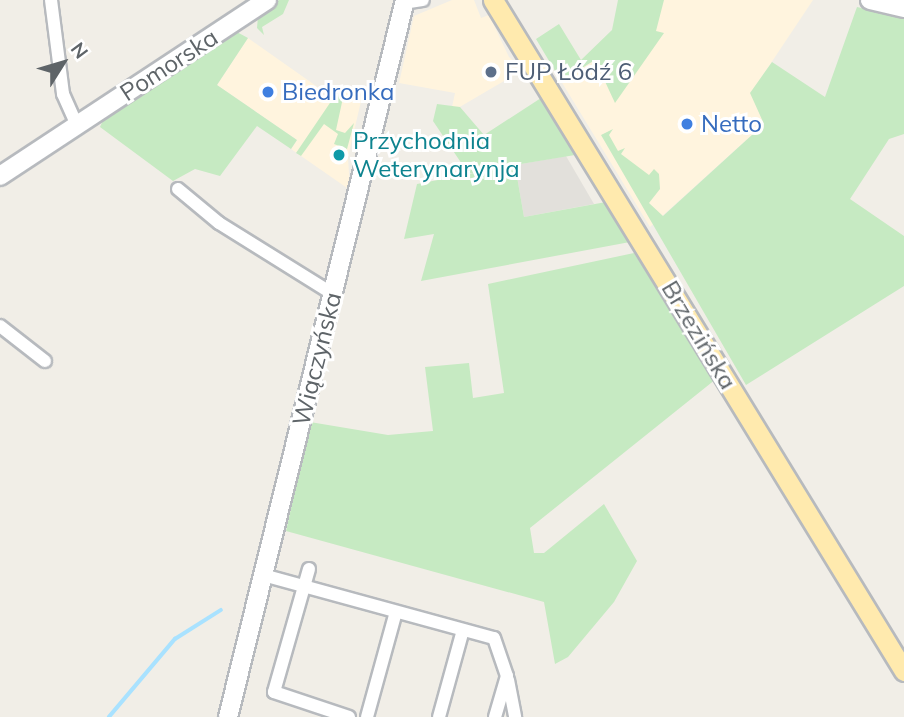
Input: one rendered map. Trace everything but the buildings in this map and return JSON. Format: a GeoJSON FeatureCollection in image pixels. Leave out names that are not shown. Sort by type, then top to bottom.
{"type":"FeatureCollection","features":[{"type":"Feature","properties":{"kind":"main road","name":"Brzezińska"},"geometry":{"type":"LineString","coordinates":[[493,0],[904,671]]}},
{"type":"Feature","properties":{"kind":"street"},"geometry":{"type":"LineString","coordinates":[[51,0],[64,94],[77,125]]}},
{"type":"Feature","properties":{"kind":"street","name":"Pomorska"},"geometry":{"type":"LineString","coordinates":[[0,176],[267,0]]}},
{"type":"Feature","properties":{"kind":"street"},"geometry":{"type":"LineString","coordinates":[[405,2],[423,0]]}},
{"type":"Feature","properties":{"kind":"street"},"geometry":{"type":"LineString","coordinates":[[870,0],[904,8]]}},
{"type":"Feature","properties":{"kind":"street","name":"Wiączyńska"},"geometry":{"type":"LineString","coordinates":[[228,717],[405,2]]}},
{"type":"Feature","properties":{"kind":"street"},"geometry":{"type":"LineString","coordinates":[[178,189],[219,223],[332,294]]}},
{"type":"Feature","properties":{"kind":"street"},"geometry":{"type":"LineString","coordinates":[[0,326],[46,361]]}},
{"type":"Feature","properties":{"kind":"street"},"geometry":{"type":"LineString","coordinates":[[309,569],[274,692],[349,717]]}},
{"type":"Feature","properties":{"kind":"street"},"geometry":{"type":"LineString","coordinates":[[263,575],[501,643],[515,717]]}},
{"type":"Feature","properties":{"kind":"street"},"geometry":{"type":"LineString","coordinates":[[367,717],[396,612]]}},
{"type":"Feature","properties":{"kind":"street"},"geometry":{"type":"LineString","coordinates":[[439,717],[463,630]]}},
{"type":"Feature","properties":{"kind":"street"},"geometry":{"type":"LineString","coordinates":[[495,717],[507,676]]}},
{"type":"Feature","properties":{"kind":"shaded area"},"geometry":{"type":"Polygon","coordinates":[[[452,0],[474,0],[481,18],[489,15],[509,57],[523,70],[458,108],[452,107],[455,93],[399,83],[414,16],[452,0]]]}},
{"type":"Feature","properties":{"kind":"shaded area"},"geometry":{"type":"Polygon","coordinates":[[[624,0],[813,0],[751,93],[764,124],[650,227],[561,81],[613,46],[624,0]]]}},
{"type":"Feature","properties":{"kind":"shaded area"},"geometry":{"type":"Polygon","coordinates":[[[248,38],[319,88],[316,94],[331,102],[340,91],[362,97],[348,157],[350,190],[291,149],[297,140],[217,85],[248,38]]]}},
{"type":"Feature","properties":{"kind":"shaded area"},"geometry":{"type":"Polygon","coordinates":[[[566,156],[594,204],[524,217],[515,165],[566,156]]]}},
{"type":"Feature","properties":{"kind":"green space"},"geometry":{"type":"Polygon","coordinates":[[[279,0],[289,0],[283,14],[262,27],[264,35],[257,28],[258,16],[279,0]]]}},
{"type":"Feature","properties":{"kind":"green space"},"geometry":{"type":"Polygon","coordinates":[[[618,0],[664,0],[656,31],[664,33],[615,103],[595,60],[561,81],[536,39],[559,24],[581,60],[612,30],[618,0]]]}},
{"type":"Feature","properties":{"kind":"green space"},"geometry":{"type":"Polygon","coordinates":[[[857,7],[904,18],[904,134],[889,139],[850,199],[904,236],[904,286],[746,385],[601,135],[613,129],[609,135],[618,151],[625,148],[621,154],[649,175],[654,169],[659,174],[660,189],[649,203],[663,216],[764,124],[750,93],[772,62],[825,97],[857,7]]]}},
{"type":"Feature","properties":{"kind":"green space"},"geometry":{"type":"Polygon","coordinates":[[[235,31],[248,38],[217,85],[297,140],[291,149],[257,126],[220,176],[195,169],[173,181],[100,127],[104,118],[235,31]]]}},
{"type":"Feature","properties":{"kind":"green space"},"geometry":{"type":"Polygon","coordinates":[[[344,93],[336,130],[345,133],[354,123],[347,149],[334,144],[338,134],[324,124],[301,156],[296,153],[336,94],[344,93]]]}},
{"type":"Feature","properties":{"kind":"green space"},"geometry":{"type":"Polygon","coordinates":[[[541,98],[575,155],[515,165],[524,217],[606,202],[630,242],[421,281],[434,234],[404,239],[417,184],[474,173],[468,173],[433,121],[437,104],[460,107],[484,135],[541,98]]]}},
{"type":"Feature","properties":{"kind":"green space"},"geometry":{"type":"Polygon","coordinates":[[[634,253],[716,379],[530,528],[534,553],[544,553],[604,504],[637,561],[614,602],[568,657],[555,664],[544,602],[286,531],[310,422],[388,435],[433,431],[425,367],[469,363],[473,398],[504,393],[488,284],[634,253]]]}},
{"type":"Feature","properties":{"kind":"waterway"},"geometry":{"type":"LineString","coordinates":[[109,717],[175,639],[221,610]]}},
{"type":"Feature","properties":{"kind":"place","name":"FUP Łódź 6"},"geometry":{"type":"Point","coordinates":[491,72]}},
{"type":"Feature","properties":{"kind":"place","name":"Biedronka"},"geometry":{"type":"Point","coordinates":[268,92]}},
{"type":"Feature","properties":{"kind":"place","name":"Netto"},"geometry":{"type":"Point","coordinates":[687,124]}},
{"type":"Feature","properties":{"kind":"place","name":"Przychodnia Weterynarynja"},"geometry":{"type":"Point","coordinates":[339,155]}}]}
